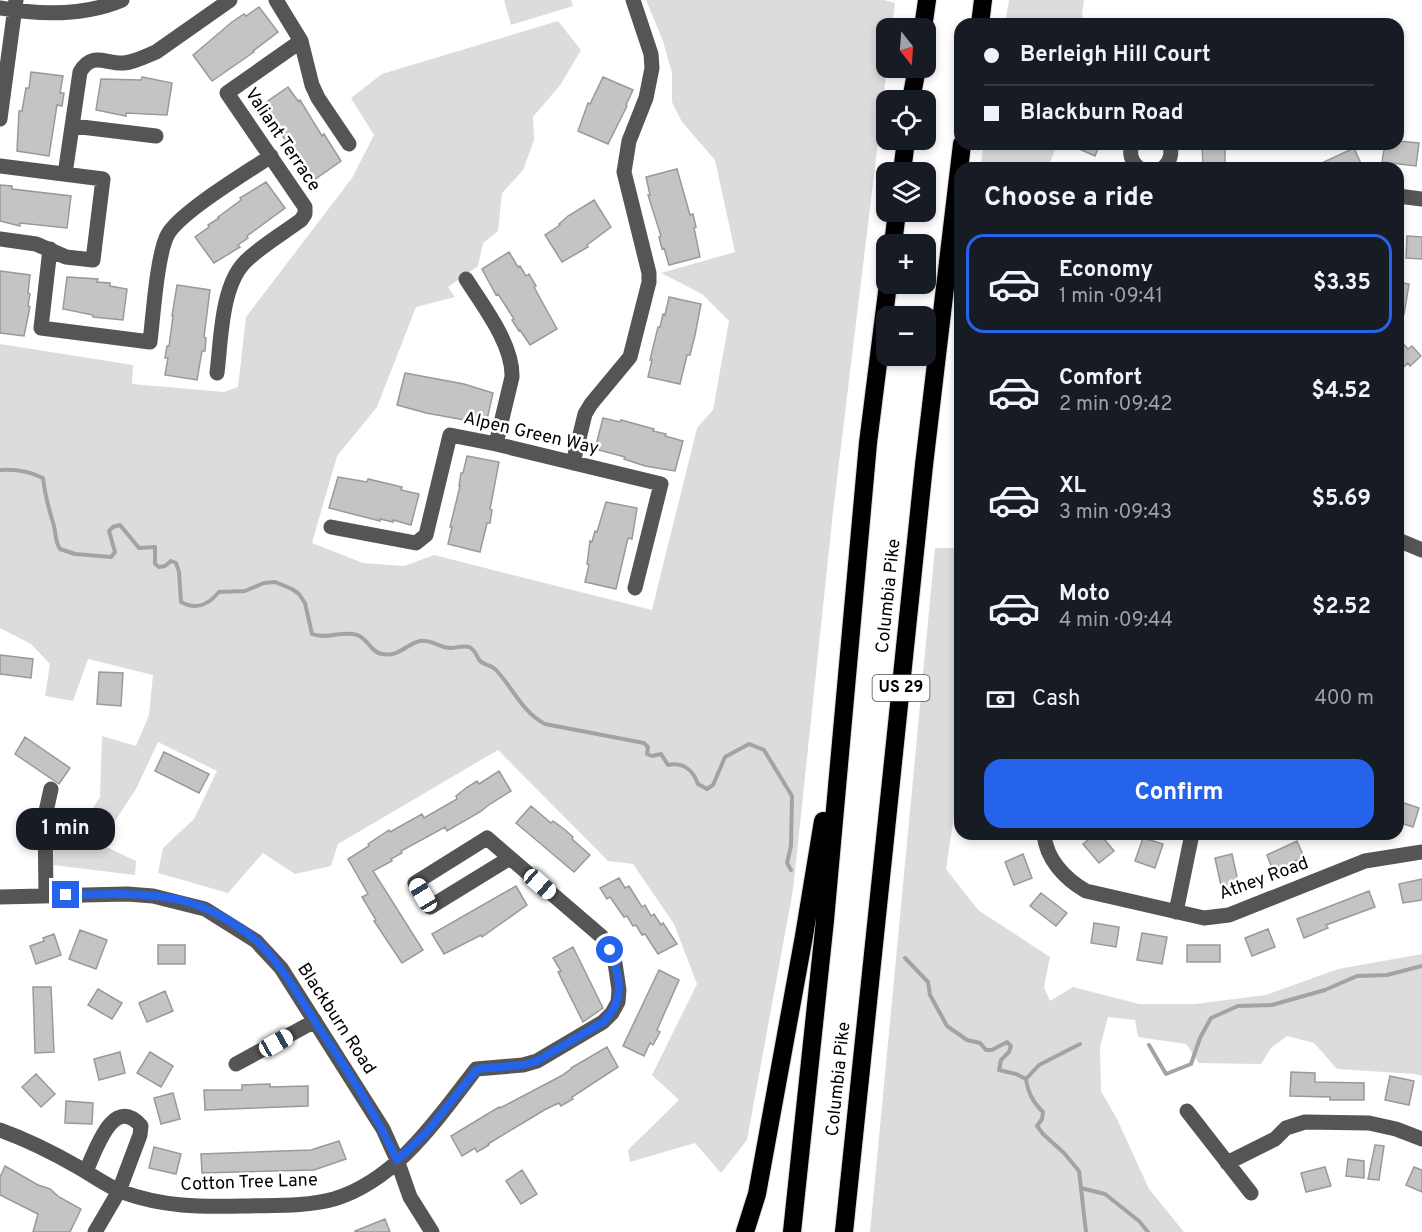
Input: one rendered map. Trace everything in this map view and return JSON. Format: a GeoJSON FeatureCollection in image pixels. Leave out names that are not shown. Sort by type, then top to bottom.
{"type":"FeatureCollection","features":[{"type":"Feature","properties":{"kind":"highway"},"geometry":{"type":"LineString","coordinates":[[924,18],[927,0]]}},
{"type":"Feature","properties":{"kind":"highway"},"geometry":{"type":"LineString","coordinates":[[981,18],[983,0]]}},
{"type":"Feature","properties":{"kind":"highway","name":"Columbia Pike"},"geometry":{"type":"LineString","coordinates":[[844,1232],[922,489],[954,213]]}},
{"type":"Feature","properties":{"kind":"highway","name":"Columbia Pike"},"geometry":{"type":"LineString","coordinates":[[792,1232],[825,920],[868,443],[887,294]]}},
{"type":"Feature","properties":{"kind":"highway"},"geometry":{"type":"LineString","coordinates":[[745,1232],[757,1194],[800,959],[847,671]]}},
{"type":"Feature","properties":{"kind":"street"},"geometry":{"type":"LineString","coordinates":[[65,174],[80,72],[88,62],[96,59],[122,63],[145,57],[156,52],[230,0]]}},
{"type":"Feature","properties":{"kind":"street"},"geometry":{"type":"LineString","coordinates":[[276,0],[301,41],[312,85],[318,98],[349,144]]}},
{"type":"Feature","properties":{"kind":"street"},"geometry":{"type":"LineString","coordinates":[[573,463],[585,414],[630,357],[650,282],[624,172],[625,154],[646,98],[652,68],[651,54],[633,0]]}},
{"type":"Feature","properties":{"kind":"street"},"geometry":{"type":"LineString","coordinates":[[0,119],[10,6],[56,13],[87,11],[113,2]]}},
{"type":"Feature","properties":{"kind":"street","name":"Valiant Terrace"},"geometry":{"type":"LineString","coordinates":[[217,373],[228,294],[234,278],[243,264],[301,220],[305,214],[303,202],[227,93],[301,41]]}},
{"type":"Feature","properties":{"kind":"street"},"geometry":{"type":"LineString","coordinates":[[73,126],[156,136]]}},
{"type":"Feature","properties":{"kind":"street"},"geometry":{"type":"LineString","coordinates":[[50,249],[41,328],[150,342],[162,250],[168,234],[188,214],[271,156]]}},
{"type":"Feature","properties":{"kind":"street"},"geometry":{"type":"LineString","coordinates":[[0,166],[103,179],[93,260],[66,257],[36,244],[0,239]]}},
{"type":"Feature","properties":{"kind":"street"},"geometry":{"type":"LineString","coordinates":[[1404,196],[1422,198]]}},
{"type":"Feature","properties":{"kind":"street"},"geometry":{"type":"LineString","coordinates":[[466,279],[506,345],[513,366],[496,444]]}},
{"type":"Feature","properties":{"kind":"street","name":"Alpen Green Way"},"geometry":{"type":"LineString","coordinates":[[331,527],[416,543],[426,535],[450,435],[496,444],[661,484],[636,588]]}},
{"type":"Feature","properties":{"kind":"street"},"geometry":{"type":"LineString","coordinates":[[1404,542],[1422,550]]}},
{"type":"Feature","properties":{"kind":"street"},"geometry":{"type":"LineString","coordinates":[[46,896],[45,816],[51,789]]}},
{"type":"Feature","properties":{"kind":"street","name":"Cotton Tree Lane"},"geometry":{"type":"LineString","coordinates":[[0,1130],[40,1145],[119,1191],[173,1206],[313,1203],[349,1193],[375,1180],[426,1133],[477,1069],[523,1065],[537,1061],[603,1022],[618,1002],[620,990],[615,963],[601,936],[487,838],[415,883],[430,907],[510,858]]}},
{"type":"Feature","properties":{"kind":"street","name":"Athey Road"},"geometry":{"type":"LineString","coordinates":[[1044,840],[1054,863],[1071,883],[1086,891],[1204,918],[1229,915],[1365,861],[1422,852]]}},
{"type":"Feature","properties":{"kind":"street"},"geometry":{"type":"LineString","coordinates":[[1176,912],[1191,840]]}},
{"type":"Feature","properties":{"kind":"street","name":"Blackburn Road"},"geometry":{"type":"LineString","coordinates":[[0,897],[127,894],[176,901],[205,909],[234,925],[256,941],[281,968],[383,1130],[410,1197],[432,1232]]}},
{"type":"Feature","properties":{"kind":"street"},"geometry":{"type":"LineString","coordinates":[[237,1064],[315,1021]]}},
{"type":"Feature","properties":{"kind":"street"},"geometry":{"type":"LineString","coordinates":[[1187,1111],[1251,1193]]}},
{"type":"Feature","properties":{"kind":"street"},"geometry":{"type":"LineString","coordinates":[[86,1171],[110,1123],[117,1116],[124,1115],[141,1126],[140,1135],[119,1191],[95,1232]]}},
{"type":"Feature","properties":{"kind":"street"},"geometry":{"type":"LineString","coordinates":[[1227,1163],[1275,1139],[1286,1128],[1305,1122],[1369,1122],[1422,1139]]}},
{"type":"Feature","properties":{"kind":"shaded area"},"geometry":{"type":"Polygon","coordinates":[[[504,0],[571,0],[573,6],[511,25],[504,0]]]}},
{"type":"Feature","properties":{"kind":"shaded area"},"geometry":{"type":"Polygon","coordinates":[[[646,0],[884,0],[895,3],[893,18],[876,18],[876,78],[886,78],[884,90],[876,90],[877,150],[833,512],[793,890],[747,1140],[721,1173],[695,1143],[630,1162],[628,1150],[679,1100],[652,1075],[697,984],[674,924],[633,864],[608,861],[498,750],[338,844],[331,866],[295,874],[263,853],[228,893],[158,873],[163,848],[194,819],[217,771],[158,742],[136,789],[100,844],[136,861],[135,875],[53,865],[54,826],[85,820],[100,797],[102,736],[136,746],[149,715],[153,675],[88,659],[73,701],[45,696],[50,664],[31,644],[0,628],[0,344],[133,365],[132,384],[224,392],[238,387],[246,317],[352,178],[374,135],[351,98],[382,74],[558,21],[581,50],[561,84],[533,117],[534,140],[523,170],[502,193],[498,231],[483,243],[478,266],[448,287],[455,297],[416,307],[377,407],[337,456],[312,543],[363,563],[404,566],[434,555],[652,610],[697,428],[713,410],[729,321],[702,294],[661,273],[735,252],[715,160],[682,122],[672,102],[672,73],[663,41],[646,0]]]}},
{"type":"Feature","properties":{"kind":"shaded area"},"geometry":{"type":"Polygon","coordinates":[[[1009,0],[1084,0],[1084,18],[1006,18],[1009,0]]]}},
{"type":"Feature","properties":{"kind":"shaded area"},"geometry":{"type":"Polygon","coordinates":[[[983,150],[1055,150],[1050,162],[981,162],[983,150]]]}},
{"type":"Feature","properties":{"kind":"shaded area"},"geometry":{"type":"Polygon","coordinates":[[[935,548],[954,548],[954,816],[946,869],[978,910],[1050,957],[1044,987],[1050,1001],[1073,987],[1139,1004],[1195,1004],[1266,995],[1338,969],[1422,954],[1422,1076],[1337,1069],[1314,1043],[1287,1036],[1271,1048],[1261,1064],[1199,1063],[1186,1044],[1138,1037],[1135,1020],[1108,1017],[1100,1047],[1101,1091],[1117,1119],[1149,1189],[1184,1232],[870,1232],[935,548]]]}},
{"type":"Feature","properties":{"kind":"building"},"geometry":{"type":"Polygon","coordinates":[[[259,7],[278,32],[212,81],[193,55],[232,22],[259,7]]]}},
{"type":"Feature","properties":{"kind":"building"},"geometry":{"type":"Polygon","coordinates":[[[31,72],[63,76],[60,93],[64,93],[62,106],[57,105],[49,156],[17,151],[19,111],[22,111],[31,72]]]}},
{"type":"Feature","properties":{"kind":"building"},"geometry":{"type":"Polygon","coordinates":[[[142,77],[172,83],[167,115],[126,113],[126,116],[96,110],[101,79],[141,80],[142,77]]]}},
{"type":"Feature","properties":{"kind":"building"},"geometry":{"type":"Polygon","coordinates":[[[603,77],[633,90],[608,144],[578,131],[588,103],[590,104],[603,77]]]}},
{"type":"Feature","properties":{"kind":"building"},"geometry":{"type":"Polygon","coordinates":[[[288,87],[298,101],[300,100],[322,136],[324,134],[341,161],[314,180],[286,146],[288,144],[262,105],[288,87]]]}},
{"type":"Feature","properties":{"kind":"building"},"geometry":{"type":"Polygon","coordinates":[[[1404,142],[1419,143],[1416,166],[1404,165],[1404,162],[1382,162],[1384,150],[1404,150],[1404,142]]]}},
{"type":"Feature","properties":{"kind":"building"},"geometry":{"type":"Polygon","coordinates":[[[1082,150],[1098,150],[1095,156],[1082,150]]]}},
{"type":"Feature","properties":{"kind":"building"},"geometry":{"type":"Polygon","coordinates":[[[1202,150],[1225,150],[1225,162],[1203,162],[1202,150]]]}},
{"type":"Feature","properties":{"kind":"building"},"geometry":{"type":"Polygon","coordinates":[[[1350,150],[1355,150],[1360,162],[1324,162],[1350,150]]]}},
{"type":"Feature","properties":{"kind":"building"},"geometry":{"type":"Polygon","coordinates":[[[677,169],[690,215],[693,214],[700,257],[669,265],[664,248],[662,249],[659,237],[661,236],[648,195],[650,195],[646,177],[677,169]]]}},
{"type":"Feature","properties":{"kind":"building"},"geometry":{"type":"Polygon","coordinates":[[[266,182],[285,208],[247,236],[248,238],[238,245],[240,247],[214,263],[195,237],[241,200],[240,198],[266,182]]]}},
{"type":"Feature","properties":{"kind":"building"},"geometry":{"type":"Polygon","coordinates":[[[0,185],[12,186],[12,189],[71,196],[67,228],[20,223],[20,226],[0,221],[0,185]]]}},
{"type":"Feature","properties":{"kind":"building"},"geometry":{"type":"Polygon","coordinates":[[[594,200],[611,227],[587,245],[588,247],[562,262],[545,235],[560,225],[568,216],[594,200]]]}},
{"type":"Feature","properties":{"kind":"building"},"geometry":{"type":"Polygon","coordinates":[[[1407,236],[1422,237],[1422,259],[1406,258],[1407,236]]]}},
{"type":"Feature","properties":{"kind":"building"},"geometry":{"type":"Polygon","coordinates":[[[509,252],[526,276],[529,274],[557,329],[530,345],[512,320],[514,319],[498,294],[496,295],[482,269],[509,252]]]}},
{"type":"Feature","properties":{"kind":"building"},"geometry":{"type":"Polygon","coordinates":[[[0,271],[30,275],[28,306],[30,307],[24,336],[0,333],[0,271]]]}},
{"type":"Feature","properties":{"kind":"building"},"geometry":{"type":"Polygon","coordinates":[[[67,277],[98,279],[97,282],[110,283],[110,286],[127,289],[123,320],[93,317],[93,315],[63,309],[67,277]]]}},
{"type":"Feature","properties":{"kind":"building"},"geometry":{"type":"Polygon","coordinates":[[[1404,283],[1409,284],[1404,314],[1404,283]]]}},
{"type":"Feature","properties":{"kind":"building"},"geometry":{"type":"Polygon","coordinates":[[[177,285],[210,290],[204,337],[206,338],[205,351],[202,351],[197,380],[165,375],[168,358],[165,358],[167,346],[169,346],[177,285]]]}},
{"type":"Feature","properties":{"kind":"building"},"geometry":{"type":"Polygon","coordinates":[[[669,297],[701,304],[690,355],[687,355],[680,384],[648,377],[658,327],[660,327],[663,314],[665,315],[669,297]]]}},
{"type":"Feature","properties":{"kind":"building"},"geometry":{"type":"Polygon","coordinates":[[[1404,345],[1408,349],[1412,346],[1421,356],[1410,366],[1408,363],[1404,367],[1404,345]]]}},
{"type":"Feature","properties":{"kind":"building"},"geometry":{"type":"Polygon","coordinates":[[[405,373],[464,384],[493,393],[486,424],[397,405],[405,373]]]}},
{"type":"Feature","properties":{"kind":"building"},"geometry":{"type":"Polygon","coordinates":[[[603,418],[620,422],[621,420],[654,429],[653,431],[666,434],[665,436],[683,441],[675,471],[645,466],[624,459],[625,457],[595,449],[603,418]]]}},
{"type":"Feature","properties":{"kind":"building"},"geometry":{"type":"Polygon","coordinates":[[[467,456],[499,462],[490,509],[492,510],[490,523],[487,523],[480,552],[448,544],[461,473],[463,473],[467,456]]]}},
{"type":"Feature","properties":{"kind":"building"},"geometry":{"type":"Polygon","coordinates":[[[338,477],[367,482],[368,479],[402,487],[401,490],[419,494],[411,525],[393,520],[393,522],[380,519],[380,521],[329,508],[338,477]]]}},
{"type":"Feature","properties":{"kind":"building"},"geometry":{"type":"Polygon","coordinates":[[[606,502],[637,508],[632,539],[628,538],[616,589],[585,582],[589,565],[587,564],[590,541],[592,542],[595,531],[597,532],[606,502]]]}},
{"type":"Feature","properties":{"kind":"building"},"geometry":{"type":"Polygon","coordinates":[[[0,655],[33,659],[31,678],[0,674],[0,655]]]}},
{"type":"Feature","properties":{"kind":"building"},"geometry":{"type":"Polygon","coordinates":[[[99,672],[123,673],[121,706],[97,704],[99,672]]]}},
{"type":"Feature","properties":{"kind":"building"},"geometry":{"type":"Polygon","coordinates":[[[25,737],[70,768],[59,784],[15,754],[25,737]]]}},
{"type":"Feature","properties":{"kind":"building"},"geometry":{"type":"Polygon","coordinates":[[[164,752],[209,774],[199,793],[155,771],[164,752]]]}},
{"type":"Feature","properties":{"kind":"building"},"geometry":{"type":"Polygon","coordinates":[[[499,771],[511,791],[447,831],[445,827],[401,851],[402,853],[391,859],[392,861],[373,871],[423,950],[402,963],[374,921],[376,920],[362,897],[368,894],[348,859],[389,830],[390,832],[422,814],[424,818],[457,799],[456,796],[477,781],[479,784],[499,771]]]}},
{"type":"Feature","properties":{"kind":"building"},"geometry":{"type":"Polygon","coordinates":[[[1404,803],[1419,808],[1413,827],[1404,824],[1404,803]]]}},
{"type":"Feature","properties":{"kind":"building"},"geometry":{"type":"Polygon","coordinates":[[[531,806],[551,823],[553,821],[564,829],[590,855],[574,872],[516,823],[531,806]]]}},
{"type":"Feature","properties":{"kind":"building"},"geometry":{"type":"Polygon","coordinates":[[[1088,840],[1105,840],[1114,851],[1099,863],[1083,844],[1088,840]]]}},
{"type":"Feature","properties":{"kind":"building"},"geometry":{"type":"Polygon","coordinates":[[[1142,840],[1163,844],[1155,868],[1135,861],[1142,840]]]}},
{"type":"Feature","properties":{"kind":"building"},"geometry":{"type":"Polygon","coordinates":[[[1297,841],[1304,857],[1273,871],[1267,855],[1297,841]]]}},
{"type":"Feature","properties":{"kind":"building"},"geometry":{"type":"Polygon","coordinates":[[[1023,854],[1032,878],[1014,885],[1005,862],[1023,854]]]}},
{"type":"Feature","properties":{"kind":"building"},"geometry":{"type":"Polygon","coordinates":[[[1232,854],[1239,886],[1222,890],[1215,858],[1232,854]]]}},
{"type":"Feature","properties":{"kind":"building"},"geometry":{"type":"Polygon","coordinates":[[[619,878],[625,888],[629,886],[642,907],[645,905],[651,916],[654,914],[661,925],[663,923],[677,944],[658,954],[645,934],[642,935],[636,925],[633,926],[627,916],[624,917],[610,897],[607,899],[600,888],[619,878]]]}},
{"type":"Feature","properties":{"kind":"building"},"geometry":{"type":"Polygon","coordinates":[[[1422,879],[1422,900],[1403,903],[1399,884],[1422,879]]]}},
{"type":"Feature","properties":{"kind":"building"},"geometry":{"type":"Polygon","coordinates":[[[516,886],[527,905],[482,937],[481,935],[444,954],[432,934],[516,886]]]}},
{"type":"Feature","properties":{"kind":"building"},"geometry":{"type":"Polygon","coordinates":[[[1369,891],[1375,907],[1326,925],[1328,928],[1304,938],[1297,919],[1369,891]]]}},
{"type":"Feature","properties":{"kind":"building"},"geometry":{"type":"Polygon","coordinates":[[[1041,893],[1067,913],[1056,926],[1030,906],[1041,893]]]}},
{"type":"Feature","properties":{"kind":"building"},"geometry":{"type":"Polygon","coordinates":[[[1094,923],[1119,927],[1116,947],[1091,943],[1094,923]]]}},
{"type":"Feature","properties":{"kind":"building"},"geometry":{"type":"Polygon","coordinates":[[[1268,929],[1275,947],[1252,956],[1245,938],[1268,929]]]}},
{"type":"Feature","properties":{"kind":"building"},"geometry":{"type":"Polygon","coordinates":[[[80,930],[107,940],[96,969],[69,959],[80,930]]]}},
{"type":"Feature","properties":{"kind":"building"},"geometry":{"type":"Polygon","coordinates":[[[1142,933],[1167,937],[1162,964],[1137,960],[1142,933]]]}},
{"type":"Feature","properties":{"kind":"building"},"geometry":{"type":"Polygon","coordinates":[[[54,934],[61,955],[36,964],[30,946],[54,934]]]}},
{"type":"Feature","properties":{"kind":"building"},"geometry":{"type":"Polygon","coordinates":[[[158,945],[185,945],[185,964],[158,964],[158,945]]]}},
{"type":"Feature","properties":{"kind":"building"},"geometry":{"type":"Polygon","coordinates":[[[1187,945],[1220,945],[1220,962],[1187,962],[1187,945]]]}},
{"type":"Feature","properties":{"kind":"building"},"geometry":{"type":"Polygon","coordinates":[[[573,947],[603,1008],[583,1022],[553,958],[573,947]]]}},
{"type":"Feature","properties":{"kind":"building"},"geometry":{"type":"Polygon","coordinates":[[[659,970],[679,980],[657,1030],[660,1032],[653,1045],[650,1043],[644,1056],[623,1046],[659,970]]]}},
{"type":"Feature","properties":{"kind":"building"},"geometry":{"type":"Polygon","coordinates":[[[33,987],[51,987],[54,1052],[35,1053],[33,987]]]}},
{"type":"Feature","properties":{"kind":"building"},"geometry":{"type":"Polygon","coordinates":[[[98,989],[122,1003],[112,1019],[88,1005],[98,989]]]}},
{"type":"Feature","properties":{"kind":"building"},"geometry":{"type":"Polygon","coordinates":[[[165,991],[173,1011],[147,1022],[139,1003],[165,991]]]}},
{"type":"Feature","properties":{"kind":"building"},"geometry":{"type":"Polygon","coordinates":[[[607,1047],[618,1067],[561,1106],[559,1103],[546,1109],[477,1152],[475,1148],[462,1156],[451,1136],[499,1107],[561,1076],[607,1047]]]}},
{"type":"Feature","properties":{"kind":"building"},"geometry":{"type":"Polygon","coordinates":[[[120,1052],[125,1073],[99,1080],[94,1059],[120,1052]]]}},
{"type":"Feature","properties":{"kind":"building"},"geometry":{"type":"Polygon","coordinates":[[[150,1052],[173,1066],[161,1087],[137,1073],[150,1052]]]}},
{"type":"Feature","properties":{"kind":"building"},"geometry":{"type":"Polygon","coordinates":[[[1291,1072],[1315,1073],[1315,1082],[1364,1083],[1364,1100],[1330,1100],[1330,1097],[1290,1096],[1291,1072]]]}},
{"type":"Feature","properties":{"kind":"building"},"geometry":{"type":"Polygon","coordinates":[[[36,1074],[55,1094],[41,1107],[22,1087],[36,1074]]]}},
{"type":"Feature","properties":{"kind":"building"},"geometry":{"type":"Polygon","coordinates":[[[1390,1076],[1414,1081],[1409,1105],[1385,1100],[1390,1076]]]}},
{"type":"Feature","properties":{"kind":"building"},"geometry":{"type":"Polygon","coordinates":[[[270,1084],[270,1087],[308,1086],[308,1106],[205,1110],[204,1090],[242,1090],[242,1085],[270,1084]]]}},
{"type":"Feature","properties":{"kind":"building"},"geometry":{"type":"Polygon","coordinates":[[[173,1093],[180,1119],[161,1124],[154,1098],[173,1093]]]}},
{"type":"Feature","properties":{"kind":"building"},"geometry":{"type":"Polygon","coordinates":[[[66,1101],[93,1103],[92,1124],[65,1123],[66,1101]]]}},
{"type":"Feature","properties":{"kind":"building"},"geometry":{"type":"Polygon","coordinates":[[[339,1141],[346,1159],[314,1170],[202,1173],[201,1154],[311,1150],[339,1141]]]}},
{"type":"Feature","properties":{"kind":"building"},"geometry":{"type":"Polygon","coordinates":[[[1375,1145],[1384,1146],[1379,1180],[1368,1179],[1375,1145]]]}},
{"type":"Feature","properties":{"kind":"building"},"geometry":{"type":"Polygon","coordinates":[[[154,1147],[181,1154],[176,1174],[149,1168],[154,1147]]]}},
{"type":"Feature","properties":{"kind":"building"},"geometry":{"type":"Polygon","coordinates":[[[1348,1159],[1364,1161],[1364,1178],[1346,1176],[1348,1159]]]}},
{"type":"Feature","properties":{"kind":"building"},"geometry":{"type":"Polygon","coordinates":[[[5,1166],[38,1185],[50,1189],[59,1197],[81,1209],[70,1232],[33,1232],[38,1214],[0,1195],[0,1177],[5,1166]]]}},
{"type":"Feature","properties":{"kind":"building"},"geometry":{"type":"Polygon","coordinates":[[[1325,1167],[1331,1186],[1306,1192],[1301,1173],[1325,1167]]]}},
{"type":"Feature","properties":{"kind":"building"},"geometry":{"type":"Polygon","coordinates":[[[1414,1167],[1422,1170],[1422,1192],[1406,1185],[1414,1167]]]}},
{"type":"Feature","properties":{"kind":"building"},"geometry":{"type":"Polygon","coordinates":[[[522,1170],[537,1194],[521,1204],[506,1181],[522,1170]]]}},
{"type":"Feature","properties":{"kind":"building"},"geometry":{"type":"Polygon","coordinates":[[[385,1219],[390,1232],[355,1232],[355,1231],[385,1219]]]}},
{"type":"Feature","properties":{"kind":"waterway"},"geometry":{"type":"LineString","coordinates":[[0,470],[22,471],[43,478],[56,541],[60,549],[75,554],[111,557],[115,552],[109,531],[120,525],[139,548],[155,547],[155,564],[159,567],[171,561],[176,563],[179,572],[181,602],[187,605],[202,605],[219,592],[245,591],[264,583],[275,582],[299,594],[305,603],[312,634],[318,636],[357,635],[375,651],[382,654],[394,654],[420,641],[428,641],[447,648],[469,647],[475,651],[480,661],[496,670],[530,713],[545,724],[644,743],[648,747],[647,754],[652,756],[661,754],[668,765],[687,768],[698,784],[707,789],[713,785],[725,757],[749,744],[764,750],[792,796],[791,846],[787,863],[791,870]]}},
{"type":"Feature","properties":{"kind":"waterway"},"geometry":{"type":"LineString","coordinates":[[905,958],[928,982],[930,995],[947,1026],[967,1040],[980,1043],[986,1050],[992,1050],[1007,1042],[1011,1046],[1009,1052],[1001,1060],[999,1070],[1026,1079],[1036,1105],[1043,1112],[1042,1119],[1037,1126],[1079,1171],[1086,1232]]}},
{"type":"Feature","properties":{"kind":"waterway"},"geometry":{"type":"LineString","coordinates":[[1149,1045],[1166,1074],[1191,1064],[1200,1038],[1211,1018],[1238,1006],[1272,1005],[1325,990],[1357,976],[1387,975],[1422,966]]}},
{"type":"Feature","properties":{"kind":"waterway"},"geometry":{"type":"LineString","coordinates":[[1026,1079],[1039,1065],[1080,1044]]}},
{"type":"Feature","properties":{"kind":"waterway"},"geometry":{"type":"LineString","coordinates":[[1081,1188],[1105,1194],[1139,1221],[1148,1232]]}},
{"type":"Feature","properties":{"kind":"route"},"geometry":{"type":"LineString","coordinates":[[66,895],[127,894],[176,901],[205,909],[234,925],[256,941],[281,968],[383,1130],[397,1160],[426,1133],[477,1069],[523,1065],[537,1061],[603,1022],[618,1002],[620,990],[610,950]]}}]}
